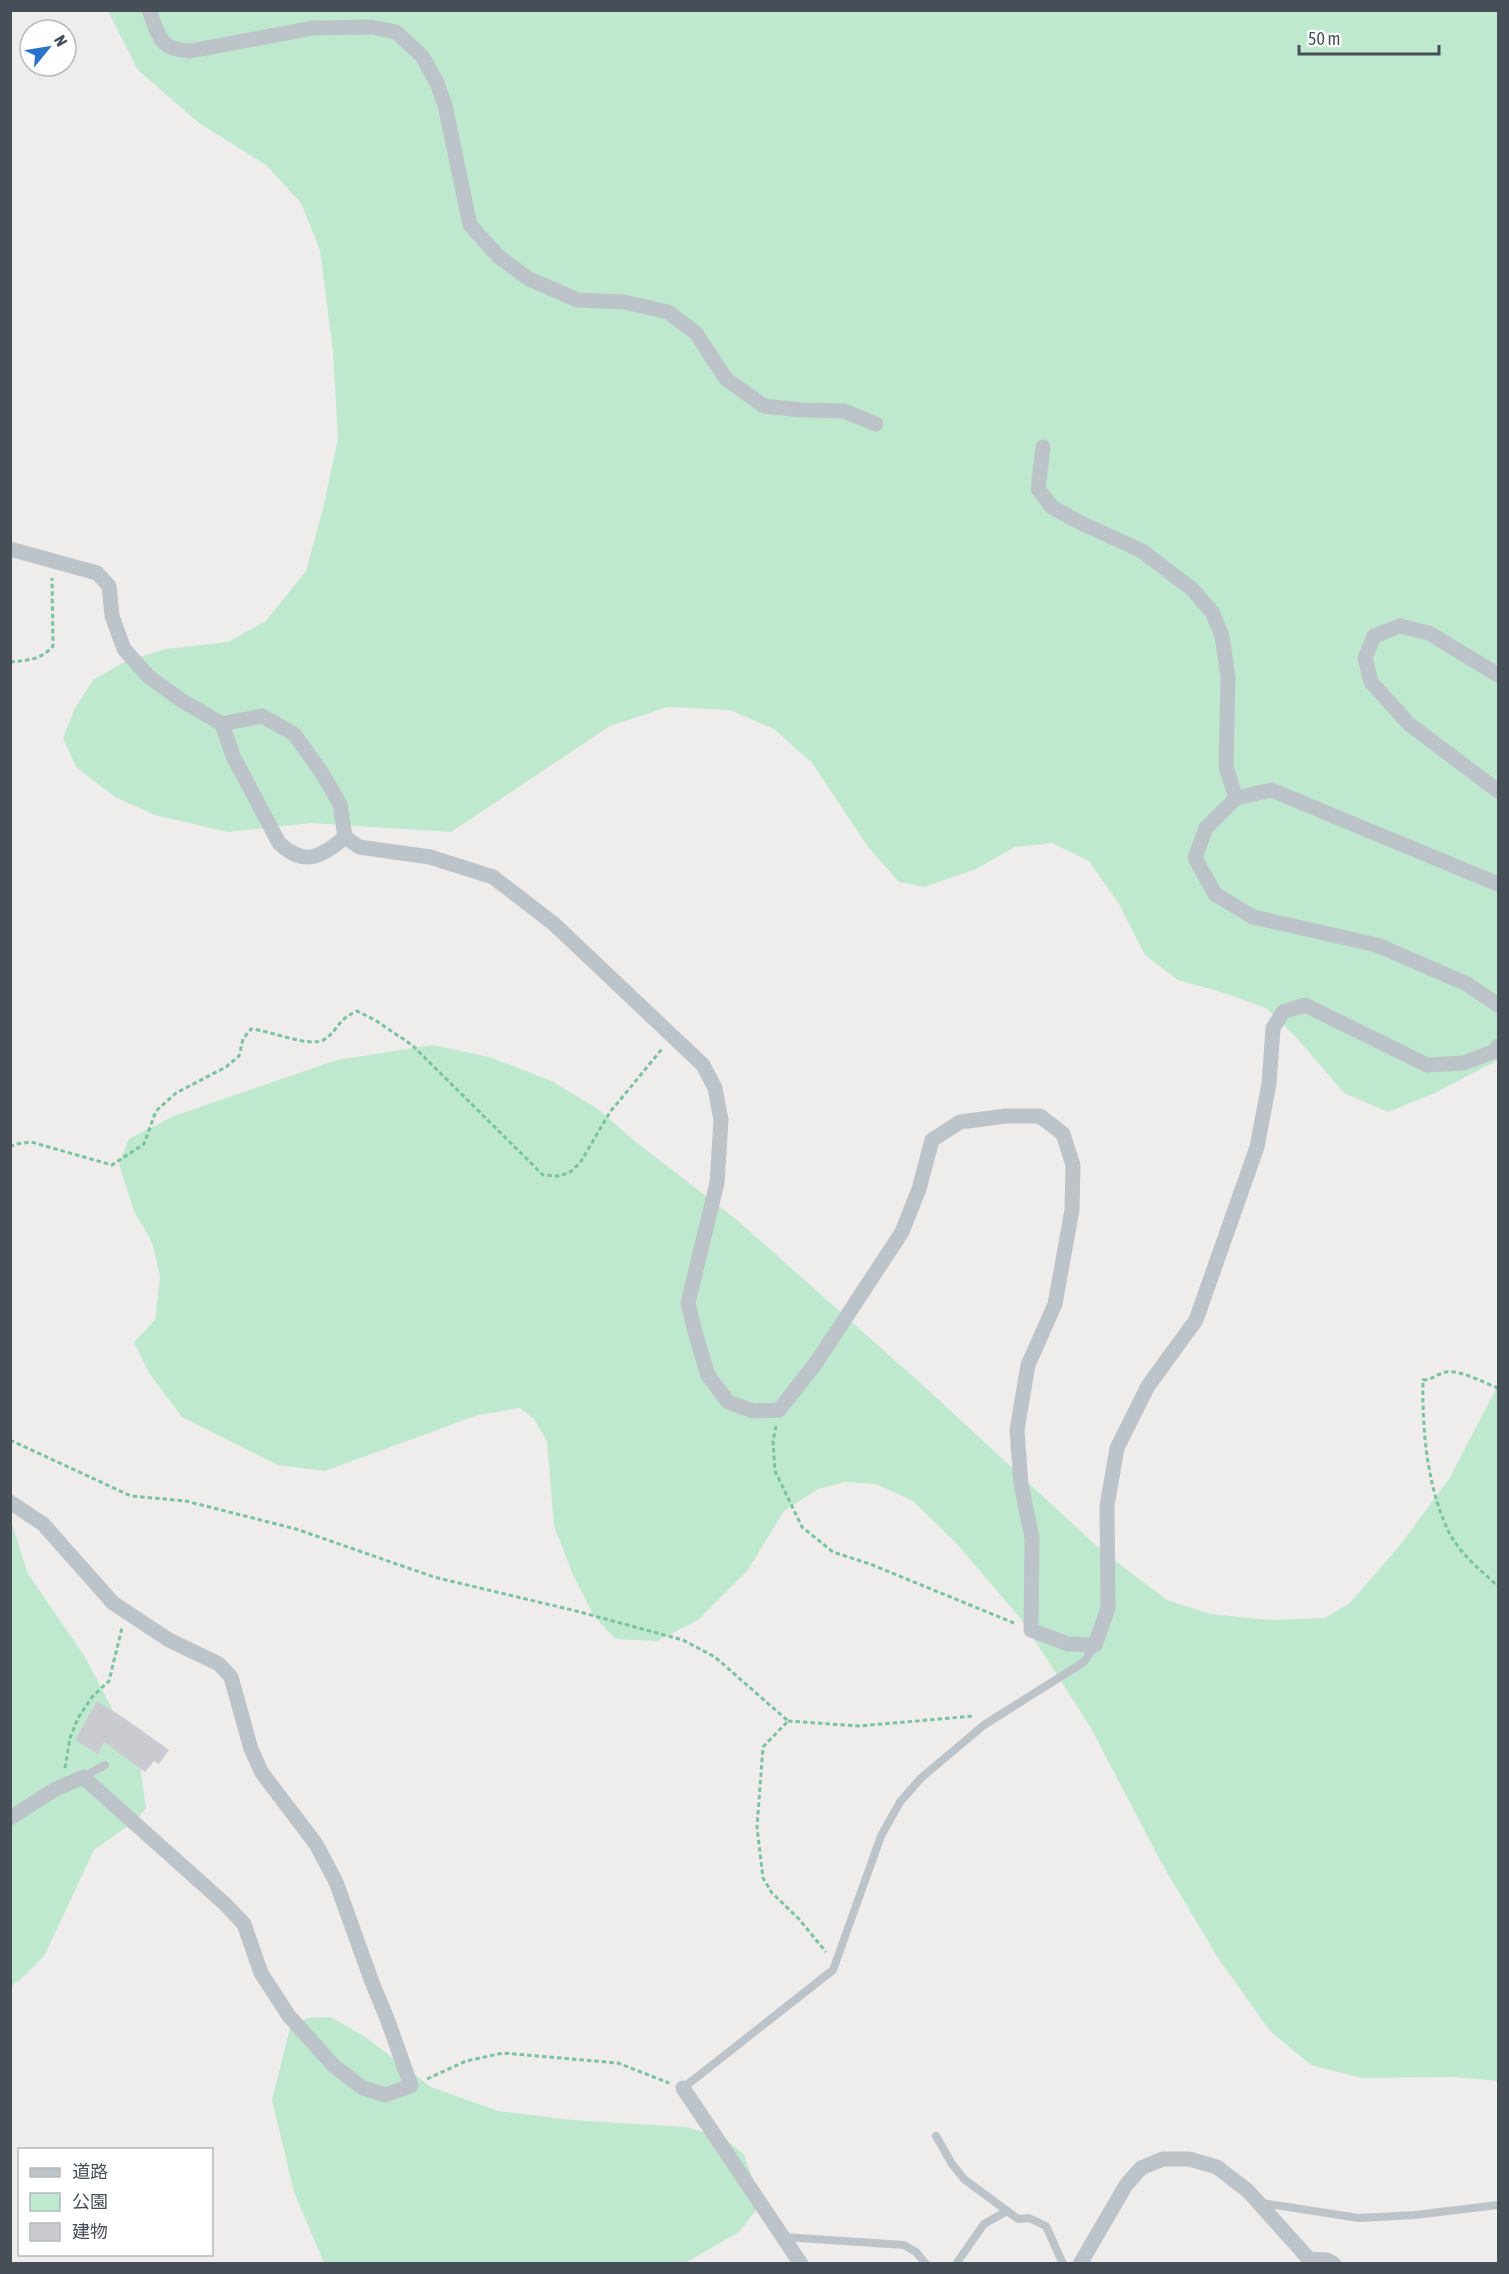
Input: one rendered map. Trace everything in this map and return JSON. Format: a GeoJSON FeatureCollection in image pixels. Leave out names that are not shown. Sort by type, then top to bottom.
{"type":"FeatureCollection","features":[{"type":"Feature","properties":{"kind":"street"},"geometry":{"type":"LineString","coordinates":[[149,10],[163,43],[174,50],[182,51],[313,28],[371,27],[396,32],[422,56],[437,83],[445,105],[470,225],[499,258],[529,279],[578,300],[624,302],[668,312],[696,333],[726,379],[764,406],[844,411],[876,424]]}},
{"type":"Feature","properties":{"kind":"street"},"geometry":{"type":"LineString","coordinates":[[1043,447],[1038,489],[1052,507],[1142,551],[1192,590],[1212,612],[1222,636],[1228,678],[1226,767],[1236,798]]}},
{"type":"Feature","properties":{"kind":"street"},"geometry":{"type":"LineString","coordinates":[[10,549],[97,573],[109,586],[112,616],[124,649],[149,677],[181,700],[222,724],[238,766],[279,843],[291,855],[315,857],[345,837]]}},
{"type":"Feature","properties":{"kind":"street"},"geometry":{"type":"LineString","coordinates":[[1498,675],[1429,633],[1400,626],[1374,636],[1365,658],[1371,682],[1409,724],[1498,791]]}},
{"type":"Feature","properties":{"kind":"street"},"geometry":{"type":"LineString","coordinates":[[222,724],[262,716],[294,734],[320,770],[340,804],[345,837],[359,847],[430,857],[493,877],[554,924],[703,1065],[715,1088],[721,1120],[717,1183],[688,1303],[694,1332],[708,1375],[728,1402],[753,1411],[779,1410],[816,1363],[902,1233],[919,1190],[932,1140],[960,1122],[1005,1116],[1040,1116],[1063,1134],[1073,1165],[1072,1210],[1055,1304],[1028,1365],[1017,1430],[1021,1485],[1032,1538],[1031,1630],[1068,1644],[1095,1645],[1108,1608],[1107,1506],[1117,1448],[1148,1386],[1196,1320],[1257,1147],[1269,1084],[1273,1028],[1283,1012],[1305,1005],[1427,1065],[1464,1063],[1495,1051],[1498,1046]]}},
{"type":"Feature","properties":{"kind":"street"},"geometry":{"type":"LineString","coordinates":[[1498,884],[1271,790],[1236,798],[1206,828],[1195,858],[1215,894],[1253,917],[1377,945],[1467,984],[1498,1005]]}},
{"type":"Feature","properties":{"kind":"street"},"geometry":{"type":"LineString","coordinates":[[10,1502],[43,1524],[113,1603],[169,1640],[219,1664],[231,1677],[251,1749],[262,1773],[316,1844],[336,1882],[411,2086],[385,2095],[363,2088],[334,2066],[289,2016],[261,1973],[244,1924],[225,1904],[83,1778],[64,1785],[10,1818]]}},
{"type":"Feature","properties":{"kind":"street"},"geometry":{"type":"LineString","coordinates":[[683,2088],[801,2264]]}},
{"type":"Feature","properties":{"kind":"street"},"geometry":{"type":"LineString","coordinates":[[1080,2264],[1126,2185],[1141,2168],[1162,2159],[1189,2159],[1217,2167],[1248,2191],[1303,2260],[1327,2260],[1334,2264]]}},
{"type":"Feature","properties":{"kind":"lane"},"geometry":{"type":"LineString","coordinates":[[683,2088],[833,1970],[881,1836],[900,1802],[921,1778],[984,1725],[1084,1662],[1095,1645]]}},
{"type":"Feature","properties":{"kind":"lane"},"geometry":{"type":"LineString","coordinates":[[83,1778],[105,1765]]}},
{"type":"Feature","properties":{"kind":"lane"},"geometry":{"type":"LineString","coordinates":[[936,2136],[952,2164],[964,2179],[1018,2219],[1029,2218],[1046,2226],[1063,2264]]}},
{"type":"Feature","properties":{"kind":"lane"},"geometry":{"type":"LineString","coordinates":[[1259,2203],[1359,2218],[1415,2215],[1498,2205]]}},
{"type":"Feature","properties":{"kind":"lane"},"geometry":{"type":"LineString","coordinates":[[956,2264],[984,2224],[1007,2211]]}},
{"type":"Feature","properties":{"kind":"lane"},"geometry":{"type":"LineString","coordinates":[[783,2237],[904,2245],[916,2252],[926,2264]]}},
{"type":"Feature","properties":{"kind":"path"},"geometry":{"type":"LineString","coordinates":[[10,662],[38,659],[53,646],[52,562]]}},
{"type":"Feature","properties":{"kind":"path"},"geometry":{"type":"LineString","coordinates":[[10,1147],[31,1142],[112,1165],[144,1144],[156,1112],[176,1093],[226,1067],[239,1056],[243,1039],[251,1029],[262,1029],[313,1043],[324,1039],[344,1017],[357,1011],[375,1020],[412,1045],[543,1175],[558,1176],[569,1173],[580,1164],[610,1112],[673,1036]]}},
{"type":"Feature","properties":{"kind":"path"},"geometry":{"type":"LineString","coordinates":[[1498,1388],[1447,1372],[1429,1380],[1423,1380],[1422,1416],[1436,1499],[1452,1538],[1482,1573],[1498,1586]]}},
{"type":"Feature","properties":{"kind":"path"},"geometry":{"type":"LineString","coordinates":[[779,1410],[773,1441],[775,1471],[802,1527],[833,1552],[870,1564],[1031,1630]]}},
{"type":"Feature","properties":{"kind":"path"},"geometry":{"type":"LineString","coordinates":[[10,1440],[131,1496],[186,1501],[296,1529],[434,1576],[683,1640],[714,1657],[788,1721],[860,1726],[1003,1713]]}},
{"type":"Feature","properties":{"kind":"path"},"geometry":{"type":"LineString","coordinates":[[64,1785],[70,1737],[92,1696],[109,1681],[126,1612]]}},
{"type":"Feature","properties":{"kind":"path"},"geometry":{"type":"LineString","coordinates":[[788,1721],[763,1748],[757,1827],[763,1878],[772,1893],[799,1919],[835,1964]]}},
{"type":"Feature","properties":{"kind":"path"},"geometry":{"type":"LineString","coordinates":[[411,2086],[466,2061],[502,2053],[618,2063],[683,2088]]}},
{"type":"Feature","properties":{"kind":"green space"},"geometry":{"type":"Polygon","coordinates":[[[108,11],[1498,11],[1498,1060],[1437,1092],[1388,1112],[1344,1093],[1296,1037],[1266,1008],[1178,980],[1145,955],[1119,904],[1089,861],[1052,843],[1015,847],[976,869],[924,887],[899,882],[868,847],[812,763],[774,729],[730,710],[668,707],[610,726],[451,832],[311,823],[228,832],[155,815],[115,797],[76,767],[63,738],[74,710],[93,680],[126,661],[166,649],[228,642],[266,621],[306,571],[323,509],[338,438],[333,352],[320,250],[301,203],[266,165],[199,123],[138,70],[108,11]]]}},
{"type":"Feature","properties":{"kind":"green space"},"geometry":{"type":"Polygon","coordinates":[[[433,1045],[489,1057],[552,1081],[599,1110],[636,1142],[737,1220],[927,1389],[1101,1550],[1167,1600],[1210,1614],[1268,1620],[1325,1618],[1350,1603],[1401,1544],[1449,1479],[1498,1385],[1498,2081],[1455,2077],[1362,2078],[1311,2065],[1270,2031],[1218,1958],[1162,1864],[1091,1728],[1021,1619],[956,1543],[913,1501],[876,1484],[845,1482],[818,1489],[784,1511],[747,1571],[698,1620],[657,1641],[615,1639],[594,1616],[573,1575],[554,1526],[547,1441],[534,1419],[520,1408],[478,1415],[325,1471],[278,1465],[182,1417],[149,1373],[134,1342],[155,1320],[160,1276],[152,1242],[134,1211],[119,1164],[129,1139],[174,1116],[337,1060],[433,1045]]]}},
{"type":"Feature","properties":{"kind":"green space"},"geometry":{"type":"Polygon","coordinates":[[[10,1518],[28,1574],[85,1657],[128,1739],[140,1766],[146,1808],[136,1820],[94,1850],[44,1956],[11,1986],[10,1518]]]}},
{"type":"Feature","properties":{"kind":"green space"},"geometry":{"type":"Polygon","coordinates":[[[330,2017],[364,2036],[431,2087],[498,2111],[572,2120],[686,2127],[723,2138],[744,2154],[753,2180],[757,2209],[739,2232],[685,2263],[324,2263],[294,2192],[272,2100],[290,2028],[307,2018],[330,2017]]]}},
{"type":"Feature","properties":{"kind":"building"},"geometry":{"type":"Polygon","coordinates":[[[97,1701],[169,1750],[159,1764],[154,1761],[145,1772],[104,1742],[98,1754],[75,1740],[97,1701]]]}}]}
